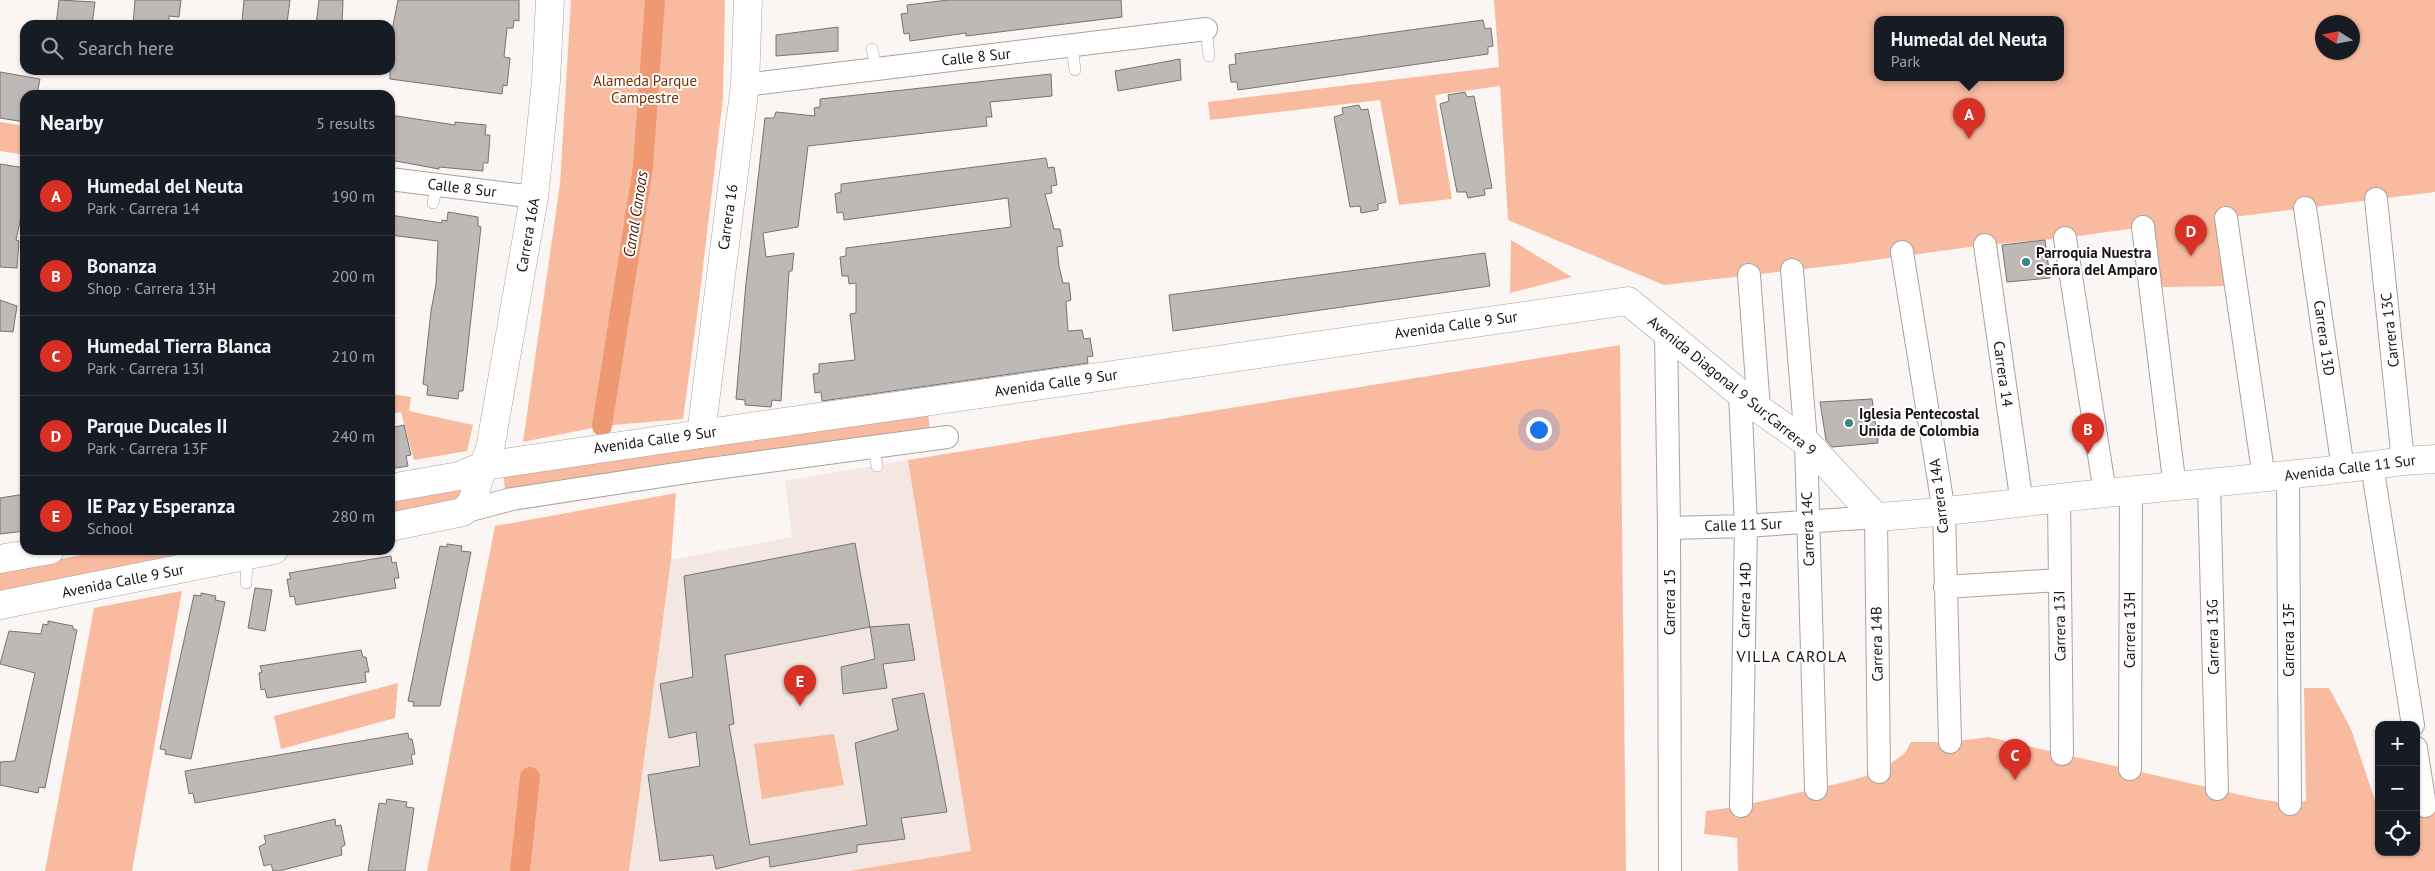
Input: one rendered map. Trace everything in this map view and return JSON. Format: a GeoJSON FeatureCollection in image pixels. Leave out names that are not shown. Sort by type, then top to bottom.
{"type":"FeatureCollection","features":[{"type":"Feature","properties":{"kind":"street","name":"Carrera 16A"},"geometry":{"type":"LineString","coordinates":[[483,466],[490,449],[534,197],[546,81],[550,0]]}},
{"type":"Feature","properties":{"kind":"street","name":"Carrera 16"},"geometry":{"type":"LineString","coordinates":[[700,434],[745,85],[748,0]]}},
{"type":"Feature","properties":{"kind":"street","name":"Calle 8 Sur"},"geometry":{"type":"LineString","coordinates":[[745,85],[874,58],[1072,46],[1206,29]]}},
{"type":"Feature","properties":{"kind":"street","name":"Calle 8 Sur"},"geometry":{"type":"LineString","coordinates":[[395,181],[435,194],[534,197]]}},
{"type":"Feature","properties":{"kind":"street","name":"Carrera 13C"},"geometry":{"type":"LineString","coordinates":[[2376,199],[2403,461]]}},
{"type":"Feature","properties":{"kind":"street","name":"Carrera 13D"},"geometry":{"type":"LineString","coordinates":[[2305,208],[2343,469]]}},
{"type":"Feature","properties":{"kind":"street","name":"Carrera 13F"},"geometry":{"type":"LineString","coordinates":[[2226,218],[2276,477],[2290,804]]}},
{"type":"Feature","properties":{"kind":"street"},"geometry":{"type":"LineString","coordinates":[[2143,227],[2175,488]]}},
{"type":"Feature","properties":{"kind":"street","name":"Carrera 13H"},"geometry":{"type":"LineString","coordinates":[[2065,238],[2118,492],[2130,769]]}},
{"type":"Feature","properties":{"kind":"street","name":"Carrera 14"},"geometry":{"type":"LineString","coordinates":[[1985,245],[2022,504]]}},
{"type":"Feature","properties":{"kind":"street","name":"Carrera 14A"},"geometry":{"type":"LineString","coordinates":[[1902,252],[1944,512],[1950,742]]}},
{"type":"Feature","properties":{"kind":"street","name":"Carrera 14C"},"geometry":{"type":"LineString","coordinates":[[1792,270],[1806,442],[1816,789]]}},
{"type":"Feature","properties":{"kind":"street","name":"Carrera 14D"},"geometry":{"type":"LineString","coordinates":[[1741,806],[1750,401],[1749,275]]}},
{"type":"Feature","properties":{"kind":"street","name":"Avenida Calle 9 Sur"},"geometry":{"type":"LineString","coordinates":[[395,487],[459,476],[483,466],[1628,301]]}},
{"type":"Feature","properties":{"kind":"street","name":"Avenida Diagonal 9 Sur;Carrera 9"},"geometry":{"type":"LineString","coordinates":[[1628,301],[1750,401],[1806,442],[1876,517]]}},
{"type":"Feature","properties":{"kind":"street","name":"Carrera 15"},"geometry":{"type":"LineString","coordinates":[[1666,332],[1669,528],[1670,871]]}},
{"type":"Feature","properties":{"kind":"street"},"geometry":{"type":"LineString","coordinates":[[395,526],[463,512],[512,499],[695,471],[875,456],[947,438]]}},
{"type":"Feature","properties":{"kind":"street","name":"Avenida Calle 11 Sur"},"geometry":{"type":"LineString","coordinates":[[1876,517],[2022,504],[2118,492],[2209,485],[2403,461],[2435,459]]}},
{"type":"Feature","properties":{"kind":"street"},"geometry":{"type":"LineString","coordinates":[[2372,465],[2412,721]]}},
{"type":"Feature","properties":{"kind":"street"},"geometry":{"type":"LineString","coordinates":[[463,512],[472,502],[483,466]]}},
{"type":"Feature","properties":{"kind":"street","name":"Carrera 13G"},"geometry":{"type":"LineString","coordinates":[[2209,485],[2217,789]]}},
{"type":"Feature","properties":{"kind":"street","name":"Carrera 13I"},"geometry":{"type":"LineString","coordinates":[[2058,498],[2062,754]]}},
{"type":"Feature","properties":{"kind":"street","name":"Calle 11 Sur"},"geometry":{"type":"LineString","coordinates":[[1669,528],[1808,523],[1876,517]]}},
{"type":"Feature","properties":{"kind":"street","name":"Carrera 14B"},"geometry":{"type":"LineString","coordinates":[[1876,517],[1879,772]]}},
{"type":"Feature","properties":{"kind":"street"},"geometry":{"type":"LineString","coordinates":[[0,559],[22,555]]}},
{"type":"Feature","properties":{"kind":"street","name":"Avenida Calle 9 Sur"},"geometry":{"type":"LineString","coordinates":[[0,605],[247,555]]}},
{"type":"Feature","properties":{"kind":"street"},"geometry":{"type":"LineString","coordinates":[[1945,587],[2059,580]]}},
{"type":"Feature","properties":{"kind":"street"},"geometry":{"type":"LineString","coordinates":[[2419,766],[2425,806]]}},
{"type":"Feature","properties":{"kind":"lane"},"geometry":{"type":"LineString","coordinates":[[1206,29],[1209,56]]}},
{"type":"Feature","properties":{"kind":"lane"},"geometry":{"type":"LineString","coordinates":[[1072,46],[1075,70]]}},
{"type":"Feature","properties":{"kind":"lane"},"geometry":{"type":"LineString","coordinates":[[246,583],[247,555]]}},
{"type":"Feature","properties":{"kind":"shaded area"},"geometry":{"type":"Polygon","coordinates":[[[908,460],[972,852],[849,871],[629,871],[671,560],[792,537],[785,481],[908,460]]]}},
{"type":"Feature","properties":{"kind":"green space","name":"Alameda Parque Campestre"},"geometry":{"type":"Polygon","coordinates":[[[571,0],[725,0],[723,98],[683,419],[602,426],[523,442],[560,184],[571,0]]]}},
{"type":"Feature","properties":{"kind":"green space"},"geometry":{"type":"Polygon","coordinates":[[[1494,0],[2435,0],[2435,192],[2226,218],[2229,286],[2161,287],[2143,227],[2065,238],[1985,245],[1838,265],[1664,285],[1508,220],[1500,86],[1435,95],[1452,199],[1399,205],[1380,100],[1210,120],[1208,102],[1499,67],[1494,0]]]}},
{"type":"Feature","properties":{"kind":"green space"},"geometry":{"type":"Polygon","coordinates":[[[0,122],[20,125],[20,154],[0,151],[0,122]]]}},
{"type":"Feature","properties":{"kind":"green space"},"geometry":{"type":"Polygon","coordinates":[[[1511,240],[1572,277],[1510,293],[1511,240]]]}},
{"type":"Feature","properties":{"kind":"green space"},"geometry":{"type":"Polygon","coordinates":[[[1620,345],[1626,871],[849,871],[971,851],[908,460],[1620,345]]]}},
{"type":"Feature","properties":{"kind":"green space"},"geometry":{"type":"Polygon","coordinates":[[[395,395],[411,397],[409,411],[473,425],[467,451],[414,460],[401,412],[395,413],[395,395]]]}},
{"type":"Feature","properties":{"kind":"green space"},"geometry":{"type":"Polygon","coordinates":[[[928,413],[930,431],[505,490],[503,471],[928,413]]]}},
{"type":"Feature","properties":{"kind":"green space"},"geometry":{"type":"Polygon","coordinates":[[[464,487],[458,501],[395,514],[395,497],[464,487]]]}},
{"type":"Feature","properties":{"kind":"green space"},"geometry":{"type":"Polygon","coordinates":[[[676,493],[671,560],[629,871],[427,871],[495,526],[676,493]]]}},
{"type":"Feature","properties":{"kind":"green space"},"geometry":{"type":"Polygon","coordinates":[[[82,555],[191,555],[78,578],[0,591],[0,571],[82,555]]]}},
{"type":"Feature","properties":{"kind":"green space"},"geometry":{"type":"Polygon","coordinates":[[[182,591],[132,871],[45,871],[94,608],[182,591]]]}},
{"type":"Feature","properties":{"kind":"green space"},"geometry":{"type":"Polygon","coordinates":[[[398,683],[395,718],[281,749],[274,716],[398,683]]]}},
{"type":"Feature","properties":{"kind":"green space"},"geometry":{"type":"Polygon","coordinates":[[[2304,688],[2329,688],[2351,729],[2375,800],[2375,856],[2420,856],[2420,806],[2435,804],[2435,871],[1738,871],[1737,838],[1704,834],[1706,811],[1741,806],[1849,781],[1879,772],[1905,753],[1911,742],[1950,742],[1989,737],[2254,798],[2290,804],[2306,801],[2304,688]]]}},
{"type":"Feature","properties":{"kind":"green space"},"geometry":{"type":"Polygon","coordinates":[[[834,734],[844,785],[762,799],[754,744],[834,734]]]}},
{"type":"Feature","properties":{"kind":"building"},"geometry":{"type":"Polygon","coordinates":[[[59,0],[95,2],[93,20],[57,20],[59,0]]]}},
{"type":"Feature","properties":{"kind":"building"},"geometry":{"type":"Polygon","coordinates":[[[135,0],[181,0],[179,17],[169,16],[169,20],[133,20],[135,0]]]}},
{"type":"Feature","properties":{"kind":"building"},"geometry":{"type":"Polygon","coordinates":[[[244,0],[290,0],[287,20],[242,20],[244,0]]]}},
{"type":"Feature","properties":{"kind":"building"},"geometry":{"type":"Polygon","coordinates":[[[319,0],[343,0],[342,20],[317,20],[319,0]]]}},
{"type":"Feature","properties":{"kind":"building"},"geometry":{"type":"Polygon","coordinates":[[[398,0],[519,0],[519,21],[514,20],[513,28],[507,28],[504,57],[510,58],[507,86],[503,85],[502,94],[390,79],[390,75],[395,75],[394,20],[398,0]]]}},
{"type":"Feature","properties":{"kind":"building"},"geometry":{"type":"Polygon","coordinates":[[[948,0],[1121,0],[1122,17],[966,36],[966,33],[910,41],[909,33],[904,34],[901,14],[908,13],[907,5],[948,0]]]}},
{"type":"Feature","properties":{"kind":"building"},"geometry":{"type":"Polygon","coordinates":[[[1483,20],[1485,29],[1491,28],[1493,46],[1488,47],[1488,54],[1238,90],[1237,82],[1231,82],[1229,65],[1236,64],[1235,54],[1483,20]]]}},
{"type":"Feature","properties":{"kind":"building"},"geometry":{"type":"Polygon","coordinates":[[[838,27],[838,51],[776,56],[776,35],[838,27]]]}},
{"type":"Feature","properties":{"kind":"building"},"geometry":{"type":"Polygon","coordinates":[[[1180,59],[1181,80],[1118,91],[1115,71],[1180,59]]]}},
{"type":"Feature","properties":{"kind":"building"},"geometry":{"type":"Polygon","coordinates":[[[0,72],[40,79],[38,90],[20,90],[20,121],[0,118],[0,72]]]}},
{"type":"Feature","properties":{"kind":"building"},"geometry":{"type":"Polygon","coordinates":[[[1051,74],[1052,96],[990,102],[992,117],[986,117],[987,126],[808,146],[798,227],[763,233],[766,257],[794,253],[792,271],[789,271],[781,401],[772,400],[771,407],[745,405],[745,400],[736,399],[746,283],[765,118],[774,118],[776,112],[815,116],[814,108],[820,107],[820,99],[1051,74]]]}},
{"type":"Feature","properties":{"kind":"building"},"geometry":{"type":"Polygon","coordinates":[[[1465,92],[1467,97],[1474,96],[1492,188],[1484,189],[1485,195],[1468,198],[1466,192],[1457,192],[1440,104],[1449,101],[1448,95],[1465,92]]]}},
{"type":"Feature","properties":{"kind":"building"},"geometry":{"type":"Polygon","coordinates":[[[1359,105],[1361,110],[1368,109],[1386,202],[1378,204],[1378,210],[1361,213],[1360,206],[1350,207],[1334,117],[1343,114],[1342,108],[1359,105]]]}},
{"type":"Feature","properties":{"kind":"building"},"geometry":{"type":"Polygon","coordinates":[[[395,116],[455,125],[455,122],[486,125],[485,135],[490,135],[488,163],[483,163],[483,171],[439,167],[439,169],[395,161],[395,116]]]}},
{"type":"Feature","properties":{"kind":"building"},"geometry":{"type":"Polygon","coordinates":[[[1046,158],[1048,168],[1054,167],[1057,185],[1051,186],[1052,193],[1045,194],[1054,229],[1060,229],[1063,246],[1057,247],[1063,283],[1069,283],[1071,300],[1066,302],[1068,331],[1082,330],[1084,339],[1090,338],[1093,356],[1087,357],[1088,363],[822,401],[821,392],[815,393],[813,374],[819,373],[819,364],[855,360],[850,314],[856,313],[856,283],[849,284],[848,276],[842,276],[840,257],[846,256],[846,248],[1011,227],[1008,198],[844,220],[843,212],[837,213],[835,194],[841,192],[841,184],[1046,158]]]}},
{"type":"Feature","properties":{"kind":"building"},"geometry":{"type":"Polygon","coordinates":[[[0,164],[20,167],[20,222],[16,240],[19,241],[17,268],[0,267],[0,164]]]}},
{"type":"Feature","properties":{"kind":"building"},"geometry":{"type":"Polygon","coordinates":[[[448,212],[478,217],[478,226],[481,227],[463,391],[459,391],[458,399],[427,395],[428,386],[423,384],[436,284],[438,241],[395,236],[395,216],[442,223],[442,220],[447,221],[448,212]]]}},
{"type":"Feature","properties":{"kind":"building","name":"Parroquia Nuestra Señora del Amparo"},"geometry":{"type":"Polygon","coordinates":[[[2045,240],[2050,278],[2007,282],[2002,245],[2045,240]]]}},
{"type":"Feature","properties":{"kind":"building"},"geometry":{"type":"Polygon","coordinates":[[[1485,253],[1490,286],[1173,331],[1169,295],[1485,253]]]}},
{"type":"Feature","properties":{"kind":"building"},"geometry":{"type":"Polygon","coordinates":[[[0,300],[17,306],[13,332],[0,331],[0,300]]]}},
{"type":"Feature","properties":{"kind":"building","name":"Iglesia Pentecostal Unida de Colombia"},"geometry":{"type":"Polygon","coordinates":[[[1872,399],[1878,443],[1832,447],[1826,440],[1820,402],[1872,399]]]}},
{"type":"Feature","properties":{"kind":"building"},"geometry":{"type":"Polygon","coordinates":[[[404,425],[411,455],[406,456],[408,466],[395,468],[395,427],[404,425]]]}},
{"type":"Feature","properties":{"kind":"building"},"geometry":{"type":"Polygon","coordinates":[[[20,495],[20,532],[0,534],[0,498],[20,495]]]}},
{"type":"Feature","properties":{"kind":"building"},"geometry":{"type":"Polygon","coordinates":[[[855,543],[870,627],[725,655],[734,724],[729,725],[750,845],[867,825],[855,743],[898,730],[892,699],[924,693],[947,812],[901,818],[905,839],[857,845],[857,852],[770,867],[769,856],[716,869],[713,855],[660,861],[648,775],[700,766],[696,732],[669,738],[660,684],[693,677],[684,576],[855,543]]]}},
{"type":"Feature","properties":{"kind":"building"},"geometry":{"type":"Polygon","coordinates":[[[447,544],[462,546],[461,551],[471,552],[440,706],[413,706],[414,702],[408,701],[440,546],[447,547],[447,544]]]}},
{"type":"Feature","properties":{"kind":"building"},"geometry":{"type":"Polygon","coordinates":[[[391,556],[392,563],[396,562],[399,578],[394,578],[396,588],[296,605],[294,596],[290,597],[287,579],[291,579],[289,573],[391,556]]]}},
{"type":"Feature","properties":{"kind":"building"},"geometry":{"type":"Polygon","coordinates":[[[255,588],[272,590],[265,631],[248,628],[255,588]]]}},
{"type":"Feature","properties":{"kind":"building"},"geometry":{"type":"Polygon","coordinates":[[[201,593],[216,596],[215,600],[225,602],[191,759],[165,754],[166,750],[160,749],[194,595],[201,596],[201,593]]]}},
{"type":"Feature","properties":{"kind":"building"},"geometry":{"type":"Polygon","coordinates":[[[48,621],[73,626],[73,629],[77,630],[45,788],[39,787],[38,793],[0,785],[0,762],[15,761],[35,673],[0,664],[9,631],[41,634],[43,624],[48,625],[48,621]]]}},
{"type":"Feature","properties":{"kind":"building"},"geometry":{"type":"Polygon","coordinates":[[[909,624],[915,660],[883,664],[887,688],[843,694],[841,667],[875,659],[870,627],[909,624]]]}},
{"type":"Feature","properties":{"kind":"building"},"geometry":{"type":"Polygon","coordinates":[[[361,650],[363,657],[366,657],[369,672],[365,672],[366,682],[267,698],[265,689],[261,690],[259,673],[262,672],[260,666],[361,650]]]}},
{"type":"Feature","properties":{"kind":"building"},"geometry":{"type":"Polygon","coordinates":[[[408,733],[409,739],[412,739],[415,754],[411,755],[413,764],[195,803],[193,793],[189,794],[185,771],[408,733]]]}},
{"type":"Feature","properties":{"kind":"building"},"geometry":{"type":"Polygon","coordinates":[[[387,799],[407,802],[406,807],[414,808],[405,871],[368,871],[379,803],[386,804],[387,799]]]}},
{"type":"Feature","properties":{"kind":"building"},"geometry":{"type":"Polygon","coordinates":[[[335,819],[336,826],[341,825],[345,845],[341,847],[342,855],[279,871],[273,871],[271,864],[264,866],[259,847],[266,843],[264,836],[335,819]]]}},
{"type":"Feature","properties":{"kind":"waterway","name":"Canal Canoas"},"geometry":{"type":"LineString","coordinates":[[602,426],[643,167],[655,0]]}},
{"type":"Feature","properties":{"kind":"waterway","name":"Canal Canoas"},"geometry":{"type":"LineString","coordinates":[[520,871],[530,777]]}},
{"type":"Feature","properties":{"kind":"place","name":"Humedal del Neuta"},"geometry":{"type":"Point","coordinates":[1969,139]}},
{"type":"Feature","properties":{"kind":"place","name":"Parque Ducales II"},"geometry":{"type":"Point","coordinates":[2191,256]}},
{"type":"Feature","properties":{"kind":"place","name":"Parroquia Nuestra Señora del Amparo"},"geometry":{"type":"Point","coordinates":[2026,262]}},
{"type":"Feature","properties":{"kind":"place","name":"Iglesia Pentecostal Unida de Colombia"},"geometry":{"type":"Point","coordinates":[1849,423]}},
{"type":"Feature","properties":{"kind":"place","name":"Bonanza"},"geometry":{"type":"Point","coordinates":[2088,454]}},
{"type":"Feature","properties":{"kind":"place","name":"IE Paz y Esperanza"},"geometry":{"type":"Point","coordinates":[800,706]}},
{"type":"Feature","properties":{"kind":"place","name":"Humedal Tierra Blanca"},"geometry":{"type":"Point","coordinates":[2015,780]}},
{"type":"Feature","properties":{"kind":"district","name":"VILLA CAROLA"},"geometry":{"type":"Point","coordinates":[1792,656]}}]}
